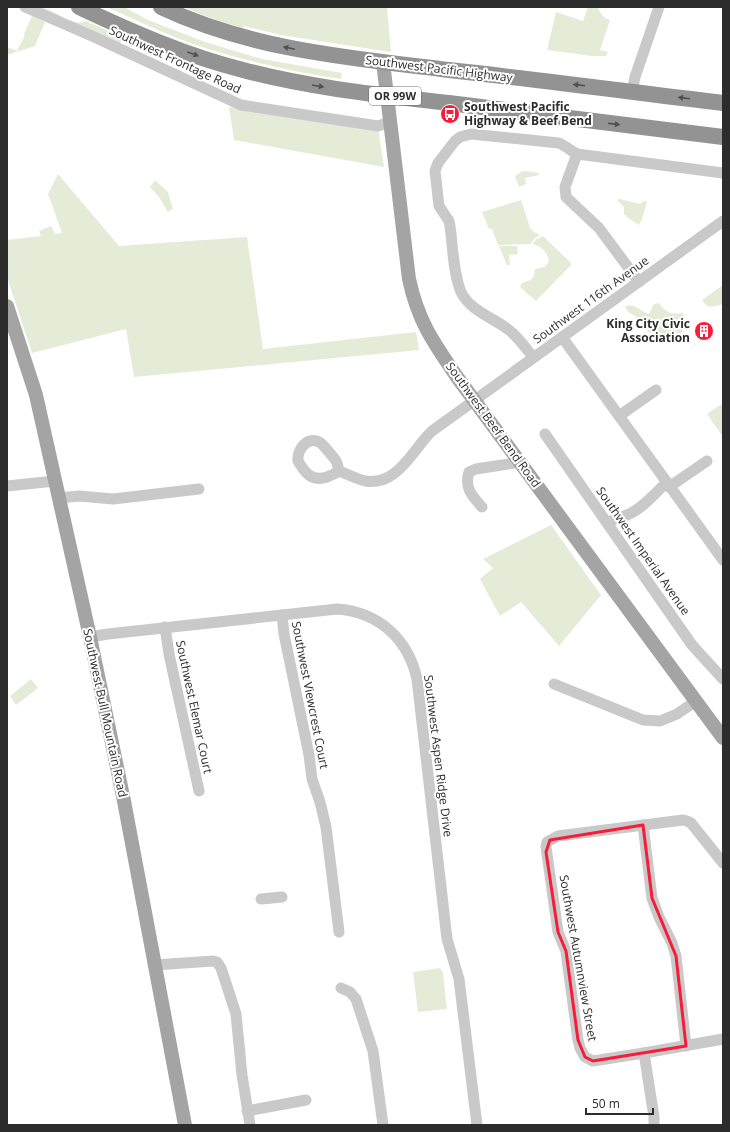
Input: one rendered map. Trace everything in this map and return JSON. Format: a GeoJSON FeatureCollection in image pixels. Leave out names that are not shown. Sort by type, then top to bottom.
{"type":"FeatureCollection","features":[{"type":"Feature","properties":{"kind":"highway","name":"OR 99W"},"geometry":{"type":"LineString","coordinates":[[79,7],[159,42],[241,70],[324,87],[723,136]]}},
{"type":"Feature","properties":{"kind":"highway","name":"Southwest Pacific Highway"},"geometry":{"type":"LineString","coordinates":[[161,7],[213,28],[272,45],[301,51],[723,103]]}},
{"type":"Feature","properties":{"kind":"main road","name":"Southwest Beef Bend Road"},"geometry":{"type":"LineString","coordinates":[[383,62],[409,279],[412,295],[421,320],[433,342],[723,738]]}},
{"type":"Feature","properties":{"kind":"main road","name":"Southwest Bull Mountain Road"},"geometry":{"type":"LineString","coordinates":[[7,306],[33,384],[90,637],[124,801],[185,1125]]}},
{"type":"Feature","properties":{"kind":"street","name":"Southwest Frontage Road"},"geometry":{"type":"LineString","coordinates":[[25,7],[92,36],[241,105],[378,126],[390,122]]}},
{"type":"Feature","properties":{"kind":"street"},"geometry":{"type":"LineString","coordinates":[[632,92],[635,77],[659,7]]}},
{"type":"Feature","properties":{"kind":"street"},"geometry":{"type":"LineString","coordinates":[[533,357],[520,339],[469,303],[462,293],[457,279],[449,221],[438,206],[435,171],[438,163],[455,141],[460,137],[471,134],[559,144],[566,146],[577,154],[723,173]]}},
{"type":"Feature","properties":{"kind":"street"},"geometry":{"type":"LineString","coordinates":[[577,154],[564,187],[566,197],[599,228],[639,282]]}},
{"type":"Feature","properties":{"kind":"street","name":"Southwest 116th Avenue"},"geometry":{"type":"LineString","coordinates":[[339,471],[366,481],[378,480],[392,476],[403,466],[432,431],[723,221]]}},
{"type":"Feature","properties":{"kind":"street"},"geometry":{"type":"LineString","coordinates":[[562,337],[668,485],[722,556]]}},
{"type":"Feature","properties":{"kind":"street"},"geometry":{"type":"LineString","coordinates":[[619,416],[656,390]]}},
{"type":"Feature","properties":{"kind":"street","name":"Southwest Imperial Avenue"},"geometry":{"type":"LineString","coordinates":[[545,434],[692,645],[723,679]]}},
{"type":"Feature","properties":{"kind":"street"},"geometry":{"type":"LineString","coordinates":[[608,523],[616,517],[628,515],[668,485],[707,461]]}},
{"type":"Feature","properties":{"kind":"street"},"geometry":{"type":"LineString","coordinates":[[482,507],[472,496],[468,487],[466,480],[469,472],[476,469],[521,462]]}},
{"type":"Feature","properties":{"kind":"street"},"geometry":{"type":"LineString","coordinates":[[7,486],[54,481]]}},
{"type":"Feature","properties":{"kind":"street"},"geometry":{"type":"LineString","coordinates":[[58,498],[79,496],[113,499],[199,489]]}},
{"type":"Feature","properties":{"kind":"street","name":"Southwest Aspen Ridge Drive"},"geometry":{"type":"LineString","coordinates":[[90,637],[337,609],[348,610],[366,616],[384,626],[405,647],[414,670],[447,939],[459,979],[477,1125]]}},
{"type":"Feature","properties":{"kind":"street","name":"Southwest Viewcrest Court"},"geometry":{"type":"LineString","coordinates":[[282,615],[284,634],[309,755],[312,780],[320,802],[326,827],[333,871],[339,932]]}},
{"type":"Feature","properties":{"kind":"street","name":"Southwest Elemar Court"},"geometry":{"type":"LineString","coordinates":[[165,628],[168,654],[199,791]]}},
{"type":"Feature","properties":{"kind":"street"},"geometry":{"type":"LineString","coordinates":[[554,684],[643,720],[660,721],[677,714],[696,701]]}},
{"type":"Feature","properties":{"kind":"street"},"geometry":{"type":"LineString","coordinates":[[686,1046],[676,956],[672,942],[659,917],[652,898],[643,825],[678,820],[688,821],[723,864]]}},
{"type":"Feature","properties":{"kind":"street","name":"Southwest Autumnview Street"},"geometry":{"type":"LineString","coordinates":[[643,825],[558,836],[547,842],[546,852],[558,932],[566,951],[580,1048],[585,1057],[593,1061],[644,1053]]}},
{"type":"Feature","properties":{"kind":"street"},"geometry":{"type":"LineString","coordinates":[[261,899],[282,897]]}},
{"type":"Feature","properties":{"kind":"street"},"geometry":{"type":"LineString","coordinates":[[155,965],[209,961],[217,962],[228,986],[236,1014],[242,1076],[250,1125]]}},
{"type":"Feature","properties":{"kind":"street"},"geometry":{"type":"LineString","coordinates":[[341,988],[350,992],[356,999],[373,1051],[383,1125]]}},
{"type":"Feature","properties":{"kind":"street"},"geometry":{"type":"LineString","coordinates":[[654,1125],[644,1053],[723,1039]]}},
{"type":"Feature","properties":{"kind":"street"},"geometry":{"type":"LineString","coordinates":[[247,1111],[306,1100]]}},
{"type":"Feature","properties":{"kind":"highlighted area"},"geometry":{"type":"Polygon","coordinates":[[[643,825],[652,898],[676,956],[686,1046],[593,1061],[585,1057],[578,1040],[566,951],[558,932],[546,852],[550,840],[643,825]]]}},
{"type":"Feature","properties":{"kind":"green space"},"geometry":{"type":"Polygon","coordinates":[[[38,7],[50,10],[74,22],[86,21],[122,37],[119,47],[38,7]]]}},
{"type":"Feature","properties":{"kind":"green space"},"geometry":{"type":"Polygon","coordinates":[[[106,7],[124,7],[148,20],[205,42],[262,59],[342,73],[341,79],[273,66],[205,48],[167,34],[106,7]]]}},
{"type":"Feature","properties":{"kind":"green space"},"geometry":{"type":"Polygon","coordinates":[[[184,7],[387,7],[391,52],[281,35],[244,26],[243,28],[213,19],[184,7]]]}},
{"type":"Feature","properties":{"kind":"green space"},"geometry":{"type":"Polygon","coordinates":[[[588,7],[598,8],[603,16],[610,20],[600,50],[608,52],[606,56],[593,56],[547,50],[556,12],[583,21],[588,7]]]}},
{"type":"Feature","properties":{"kind":"green space"},"geometry":{"type":"Polygon","coordinates":[[[32,16],[45,22],[35,46],[7,55],[7,47],[17,51],[32,16]]]}},
{"type":"Feature","properties":{"kind":"green space"},"geometry":{"type":"Polygon","coordinates":[[[229,107],[378,128],[384,167],[234,140],[229,107]]]}},
{"type":"Feature","properties":{"kind":"green space"},"geometry":{"type":"Polygon","coordinates":[[[525,171],[539,173],[539,175],[525,178],[526,184],[519,187],[515,176],[525,171]]]}},
{"type":"Feature","properties":{"kind":"green space"},"geometry":{"type":"Polygon","coordinates":[[[58,174],[119,246],[247,237],[263,349],[416,332],[419,350],[134,377],[126,329],[32,353],[7,277],[7,240],[41,236],[39,231],[51,226],[55,234],[62,233],[48,194],[58,174]]]}},
{"type":"Feature","properties":{"kind":"green space"},"geometry":{"type":"Polygon","coordinates":[[[155,180],[168,192],[173,209],[168,212],[159,197],[150,187],[155,180]]]}},
{"type":"Feature","properties":{"kind":"green space"},"geometry":{"type":"Polygon","coordinates":[[[620,199],[640,204],[647,201],[639,225],[624,214],[624,207],[617,200],[620,199]]]}},
{"type":"Feature","properties":{"kind":"green space"},"geometry":{"type":"Polygon","coordinates":[[[521,200],[530,228],[540,235],[530,244],[498,245],[492,229],[489,229],[482,212],[521,200]]]}},
{"type":"Feature","properties":{"kind":"green space"},"geometry":{"type":"Polygon","coordinates":[[[543,236],[572,264],[536,301],[520,287],[522,283],[533,277],[535,269],[545,267],[549,261],[544,250],[539,246],[532,244],[543,236]]]}},
{"type":"Feature","properties":{"kind":"green space"},"geometry":{"type":"Polygon","coordinates":[[[499,246],[517,246],[518,254],[509,255],[510,265],[507,265],[499,246]]]}},
{"type":"Feature","properties":{"kind":"green space"},"geometry":{"type":"Polygon","coordinates":[[[723,285],[723,304],[711,306],[706,305],[702,300],[723,285]]]}},
{"type":"Feature","properties":{"kind":"green space"},"geometry":{"type":"Polygon","coordinates":[[[659,303],[669,312],[675,314],[683,313],[685,325],[684,329],[676,338],[666,344],[656,333],[651,334],[635,316],[628,312],[625,307],[635,306],[649,314],[654,304],[659,303]]]}},
{"type":"Feature","properties":{"kind":"green space"},"geometry":{"type":"Polygon","coordinates":[[[723,403],[723,437],[707,414],[723,403]]]}},
{"type":"Feature","properties":{"kind":"green space"},"geometry":{"type":"Polygon","coordinates":[[[551,525],[601,595],[559,646],[521,602],[500,616],[480,579],[493,568],[483,559],[551,525]]]}},
{"type":"Feature","properties":{"kind":"green space"},"geometry":{"type":"Polygon","coordinates":[[[31,679],[38,688],[16,705],[10,696],[31,679]]]}},
{"type":"Feature","properties":{"kind":"green space"},"geometry":{"type":"Polygon","coordinates":[[[440,968],[443,973],[447,1009],[418,1012],[413,972],[440,968]]]}},
{"type":"Feature","properties":{"kind":"place","name":"Southwest Pacific Highway & Beef Bend"},"geometry":{"type":"Point","coordinates":[450,114]}},
{"type":"Feature","properties":{"kind":"place","name":"King City Civic Association"},"geometry":{"type":"Point","coordinates":[704,331]}}]}
